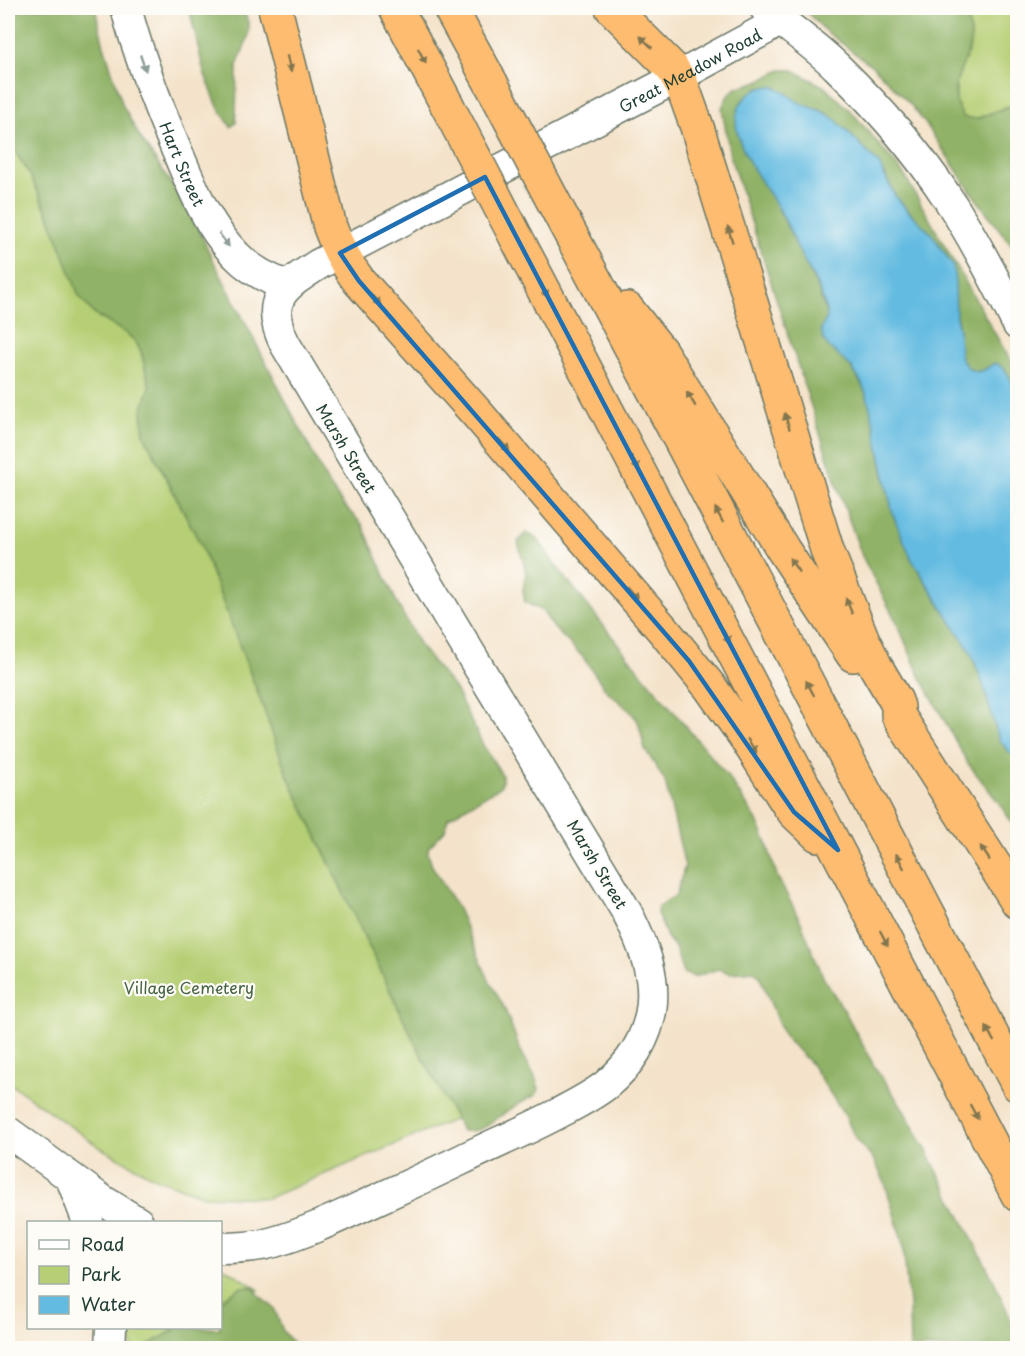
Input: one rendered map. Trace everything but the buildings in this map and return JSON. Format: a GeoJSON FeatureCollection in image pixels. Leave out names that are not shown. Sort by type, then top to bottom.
{"type":"FeatureCollection","features":[{"type":"Feature","properties":{"kind":"highway"},"geometry":{"type":"LineString","coordinates":[[275,8],[330,227],[340,253],[359,281],[480,417],[677,646],[744,735],[794,812],[820,837],[838,850]]}},
{"type":"Feature","properties":{"kind":"highway"},"geometry":{"type":"LineString","coordinates":[[396,8],[1017,1195]]}},
{"type":"Feature","properties":{"kind":"highway"},"geometry":{"type":"LineString","coordinates":[[450,8],[1017,1086]]}},
{"type":"Feature","properties":{"kind":"highway"},"geometry":{"type":"LineString","coordinates":[[612,8],[666,61],[678,77],[697,127],[828,552],[862,638],[896,701],[898,715],[1017,902]]}},
{"type":"Feature","properties":{"kind":"highway"},"geometry":{"type":"LineString","coordinates":[[594,278],[612,293],[661,352],[784,551],[883,704],[890,713],[898,715]]}},
{"type":"Feature","properties":{"kind":"street","name":"Hart Street"},"geometry":{"type":"LineString","coordinates":[[126,8],[158,104],[186,172],[213,225],[243,262],[267,278],[287,286]]}},
{"type":"Feature","properties":{"kind":"street","name":"Great Meadow Road"},"geometry":{"type":"LineString","coordinates":[[287,286],[340,253],[766,29],[772,14],[805,39],[851,81],[923,162],[971,237],[1017,325]]}},
{"type":"Feature","properties":{"kind":"street","name":"Marsh Street"},"geometry":{"type":"LineString","coordinates":[[222,1248],[261,1245],[303,1232],[409,1185],[580,1102],[605,1086],[626,1066],[636,1051],[647,1026],[652,996],[650,966],[625,909],[285,344],[276,316],[277,302],[287,286]]}},
{"type":"Feature","properties":{"kind":"street"},"geometry":{"type":"LineString","coordinates":[[8,1132],[132,1221]]}},
{"type":"Feature","properties":{"kind":"street"},"geometry":{"type":"LineString","coordinates":[[71,1178],[88,1221]]}},
{"type":"Feature","properties":{"kind":"street"},"geometry":{"type":"LineString","coordinates":[[110,1348],[111,1329]]}},
{"type":"Feature","properties":{"kind":"highlighted area"},"geometry":{"type":"Polygon","coordinates":[[[485,177],[838,850],[794,812],[689,661],[359,281],[340,253],[485,177]]]}},
{"type":"Feature","properties":{"kind":"green space"},"geometry":{"type":"Polygon","coordinates":[[[8,8],[95,8],[123,106],[141,139],[190,211],[329,485],[344,506],[362,524],[398,605],[422,649],[455,689],[483,745],[502,775],[500,787],[448,818],[445,830],[428,848],[432,866],[458,909],[539,1089],[536,1095],[482,1129],[462,1131],[414,1041],[287,774],[201,545],[144,435],[142,411],[150,387],[141,351],[126,333],[94,314],[79,296],[49,215],[29,173],[16,153],[8,148],[8,8]]]}},
{"type":"Feature","properties":{"kind":"green space"},"geometry":{"type":"Polygon","coordinates":[[[189,8],[243,8],[249,25],[248,37],[237,66],[236,123],[231,127],[218,107],[204,72],[189,8]]]}},
{"type":"Feature","properties":{"kind":"green space"},"geometry":{"type":"Polygon","coordinates":[[[802,8],[989,8],[976,12],[968,22],[971,34],[970,47],[956,84],[955,94],[963,117],[976,119],[1017,103],[1017,249],[1008,241],[972,193],[910,104],[876,69],[828,33],[802,8]]]}},
{"type":"Feature","properties":{"kind":"green space"},"geometry":{"type":"Polygon","coordinates":[[[989,8],[1017,8],[1017,103],[975,119],[963,117],[956,106],[956,81],[970,46],[971,33],[968,22],[976,12],[989,8]]]}},
{"type":"Feature","properties":{"kind":"green space"},"geometry":{"type":"Polygon","coordinates":[[[781,70],[793,70],[825,87],[851,111],[903,173],[1017,372],[1017,401],[1005,369],[993,364],[976,372],[968,368],[962,360],[958,323],[939,243],[896,197],[885,174],[866,150],[842,126],[824,112],[800,103],[778,88],[759,88],[741,102],[779,210],[818,289],[827,317],[821,329],[852,368],[866,394],[873,417],[884,477],[904,541],[919,571],[970,651],[981,678],[999,739],[1008,751],[1017,757],[1017,831],[999,803],[967,762],[919,674],[897,623],[862,556],[837,486],[730,156],[722,108],[727,97],[736,88],[759,81],[781,70]]]}},
{"type":"Feature","properties":{"kind":"green space","name":"Village Cemetery"},"geometry":{"type":"Polygon","coordinates":[[[8,148],[16,153],[29,173],[94,314],[126,333],[141,351],[150,388],[143,411],[144,435],[201,545],[287,774],[414,1041],[456,1119],[268,1198],[204,1196],[155,1178],[101,1148],[8,1082],[8,148]]]}},
{"type":"Feature","properties":{"kind":"green space"},"geometry":{"type":"Polygon","coordinates":[[[526,533],[537,538],[633,663],[729,778],[756,819],[777,876],[800,920],[824,979],[844,1010],[874,1066],[902,1107],[927,1151],[995,1283],[1017,1334],[1017,1348],[910,1348],[909,1305],[903,1244],[885,1183],[874,1160],[856,1140],[846,1117],[811,1064],[784,1036],[759,975],[754,971],[730,973],[718,969],[694,977],[683,973],[675,947],[667,937],[657,913],[658,907],[676,895],[685,866],[665,781],[645,749],[638,721],[606,690],[583,657],[554,628],[542,611],[525,602],[523,590],[526,572],[518,542],[526,533]]]}},
{"type":"Feature","properties":{"kind":"green space"},"geometry":{"type":"Polygon","coordinates":[[[222,1267],[232,1272],[259,1290],[222,1310],[222,1267]]]}},
{"type":"Feature","properties":{"kind":"green space"},"geometry":{"type":"Polygon","coordinates":[[[241,1287],[253,1287],[274,1308],[283,1331],[297,1348],[144,1348],[175,1329],[222,1329],[222,1299],[241,1287]]]}},
{"type":"Feature","properties":{"kind":"green space"},"geometry":{"type":"Polygon","coordinates":[[[129,1329],[187,1329],[148,1348],[132,1348],[129,1329]]]}},
{"type":"Feature","properties":{"kind":"water"},"geometry":{"type":"Polygon","coordinates":[[[771,86],[836,120],[879,164],[894,194],[932,234],[953,266],[962,360],[968,368],[976,372],[995,363],[1005,370],[1013,384],[1018,401],[1017,757],[1008,751],[999,739],[981,678],[970,651],[912,560],[893,515],[867,396],[852,368],[823,339],[821,329],[827,317],[819,291],[782,215],[740,141],[736,122],[739,107],[743,100],[755,90],[771,86]]]}}]}
